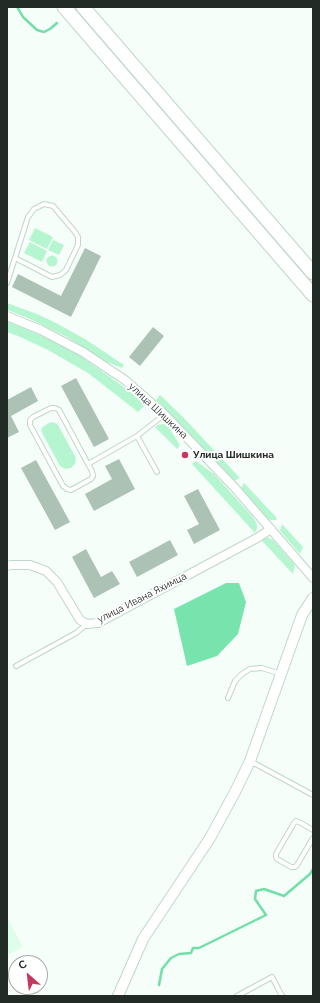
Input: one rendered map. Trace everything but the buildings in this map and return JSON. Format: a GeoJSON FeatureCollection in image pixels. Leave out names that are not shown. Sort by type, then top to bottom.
{"type":"FeatureCollection","features":[{"type":"Feature","properties":{"kind":"highway"},"geometry":{"type":"LineString","coordinates":[[64,7],[313,295]]}},
{"type":"Feature","properties":{"kind":"highway"},"geometry":{"type":"LineString","coordinates":[[83,7],[313,273]]}},
{"type":"Feature","properties":{"kind":"street","name":"улица Шишкина"},"geometry":{"type":"LineString","coordinates":[[7,316],[42,330],[83,352],[125,380],[164,414],[235,488],[313,578]]}},
{"type":"Feature","properties":{"kind":"street","name":"улица Ивана Яхимца"},"geometry":{"type":"LineString","coordinates":[[7,566],[30,565],[46,571],[57,582],[80,620],[87,624],[98,622],[257,538],[271,529]]}},
{"type":"Feature","properties":{"kind":"street"},"geometry":{"type":"LineString","coordinates":[[118,996],[143,939],[210,838],[236,792],[250,761],[302,615],[313,598]]}},
{"type":"Feature","properties":{"kind":"lane"},"geometry":{"type":"LineString","coordinates":[[7,283],[28,217],[34,209],[44,204],[53,206],[78,237],[78,245],[66,270],[60,275],[52,277],[15,258]]}},
{"type":"Feature","properties":{"kind":"lane"},"geometry":{"type":"LineString","coordinates":[[51,408],[56,408],[59,410],[88,464],[93,476],[90,479],[71,490],[63,486],[30,425],[30,420],[51,408]]}},
{"type":"Feature","properties":{"kind":"lane"},"geometry":{"type":"LineString","coordinates":[[88,464],[137,436],[164,414]]}},
{"type":"Feature","properties":{"kind":"lane"},"geometry":{"type":"LineString","coordinates":[[137,436],[157,472]]}},
{"type":"Feature","properties":{"kind":"lane"},"geometry":{"type":"LineString","coordinates":[[16,666],[76,633],[87,624]]}},
{"type":"Feature","properties":{"kind":"lane"},"geometry":{"type":"LineString","coordinates":[[228,698],[235,681],[242,674],[250,670],[262,668],[281,674]]}},
{"type":"Feature","properties":{"kind":"lane"},"geometry":{"type":"LineString","coordinates":[[250,761],[313,796]]}},
{"type":"Feature","properties":{"kind":"lane"},"geometry":{"type":"LineString","coordinates":[[313,830],[299,822],[294,823],[276,854],[277,859],[295,868],[313,838]]}},
{"type":"Feature","properties":{"kind":"lane"},"geometry":{"type":"LineString","coordinates":[[237,996],[272,977],[282,996]]}},
{"type":"Feature","properties":{"kind":"shaded area"},"geometry":{"type":"Polygon","coordinates":[[[7,917],[23,947],[7,955],[7,917]]]}},
{"type":"Feature","properties":{"kind":"green space"},"geometry":{"type":"Polygon","coordinates":[[[35,228],[53,237],[47,249],[29,240],[35,228]]]}},
{"type":"Feature","properties":{"kind":"green space"},"geometry":{"type":"Polygon","coordinates":[[[53,240],[64,245],[59,255],[48,250],[53,240]]]}},
{"type":"Feature","properties":{"kind":"green space"},"geometry":{"type":"Polygon","coordinates":[[[30,242],[47,251],[42,262],[24,253],[30,242]]]}},
{"type":"Feature","properties":{"kind":"green space"},"geometry":{"type":"Polygon","coordinates":[[[52,255],[56,257],[58,261],[56,265],[52,267],[48,265],[46,261],[48,257],[52,255]]]}},
{"type":"Feature","properties":{"kind":"green space"},"geometry":{"type":"Polygon","coordinates":[[[7,303],[56,323],[85,339],[124,365],[122,368],[105,361],[67,337],[8,310],[7,303]]]}},
{"type":"Feature","properties":{"kind":"green space"},"geometry":{"type":"Polygon","coordinates":[[[7,321],[45,337],[76,353],[146,404],[138,412],[88,373],[48,350],[7,332],[7,321]]]}},
{"type":"Feature","properties":{"kind":"green space"},"geometry":{"type":"Polygon","coordinates":[[[160,395],[183,417],[240,478],[234,481],[231,479],[197,442],[155,401],[160,395]]]}},
{"type":"Feature","properties":{"kind":"green space"},"geometry":{"type":"Polygon","coordinates":[[[51,422],[58,425],[76,458],[75,464],[71,468],[65,469],[60,466],[41,431],[44,426],[51,422]]]}},
{"type":"Feature","properties":{"kind":"green space"},"geometry":{"type":"Polygon","coordinates":[[[164,424],[168,426],[180,445],[177,449],[155,427],[164,424]]]}},
{"type":"Feature","properties":{"kind":"green space"},"geometry":{"type":"Polygon","coordinates":[[[196,461],[214,474],[252,516],[257,525],[255,533],[192,464],[196,461]]]}},
{"type":"Feature","properties":{"kind":"green space"},"geometry":{"type":"Polygon","coordinates":[[[244,483],[277,518],[276,520],[268,519],[242,490],[241,488],[244,483]]]}},
{"type":"Feature","properties":{"kind":"green space"},"geometry":{"type":"Polygon","coordinates":[[[282,524],[303,547],[300,554],[280,531],[282,524]]]}},
{"type":"Feature","properties":{"kind":"green space"},"geometry":{"type":"Polygon","coordinates":[[[265,537],[273,540],[295,565],[293,574],[263,542],[262,539],[265,537]]]}},
{"type":"Feature","properties":{"kind":"green space"},"geometry":{"type":"Polygon","coordinates":[[[226,583],[239,583],[246,602],[238,634],[217,656],[187,666],[174,609],[226,583]]]}},
{"type":"Feature","properties":{"kind":"waterway"},"geometry":{"type":"LineString","coordinates":[[17,7],[23,17],[37,30],[44,32],[57,23]]}},
{"type":"Feature","properties":{"kind":"waterway"},"geometry":{"type":"LineString","coordinates":[[159,985],[162,969],[171,958],[179,954],[191,953],[193,948],[199,948],[266,915],[255,899],[256,891],[264,889],[284,896],[310,874],[313,869]]}},
{"type":"Feature","properties":{"kind":"place","name":"Улица Шишкина"},"geometry":{"type":"Point","coordinates":[185,455]}}]}
